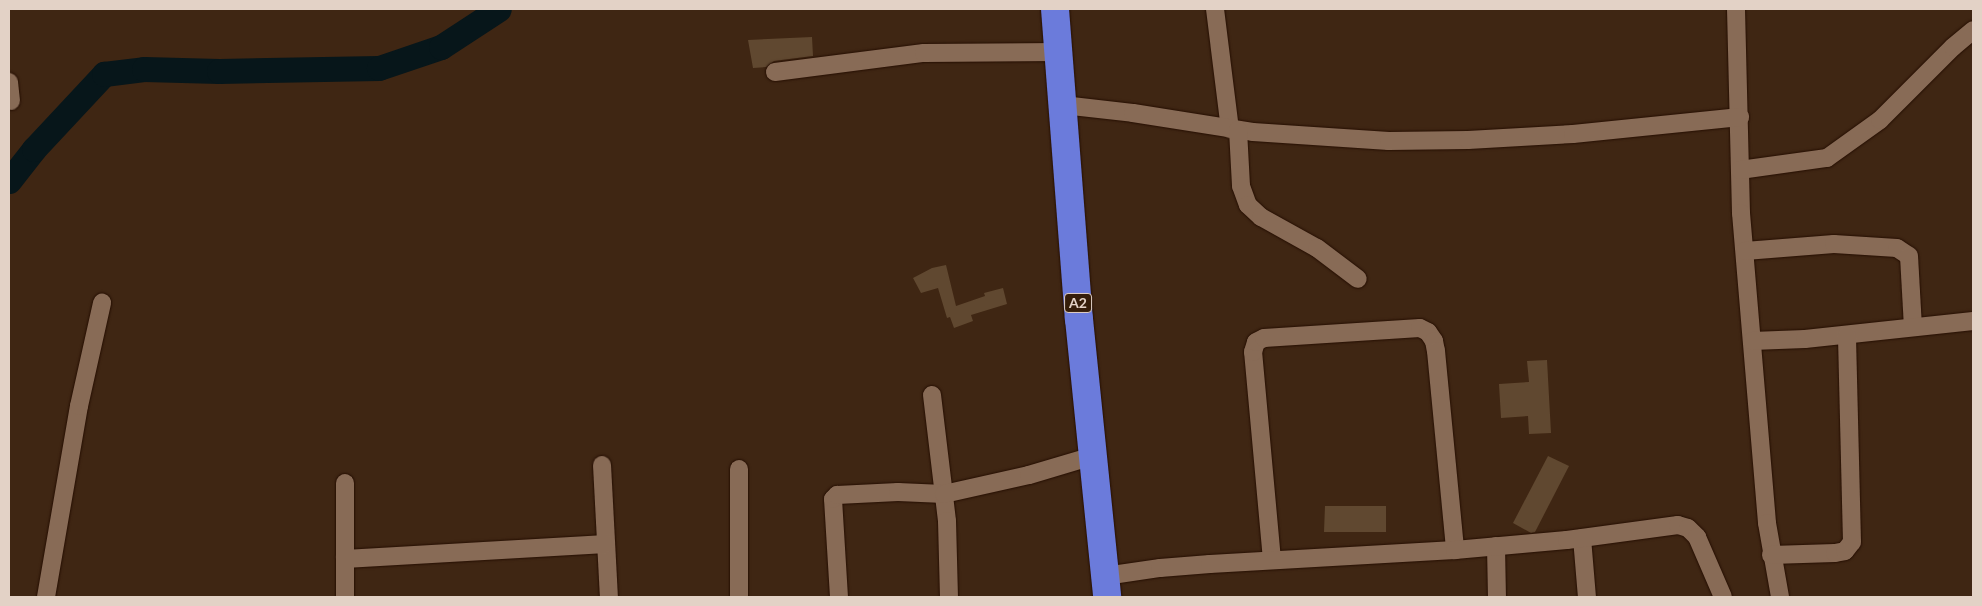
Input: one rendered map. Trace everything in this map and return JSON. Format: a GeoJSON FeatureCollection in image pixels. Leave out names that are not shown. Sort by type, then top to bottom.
{"type":"FeatureCollection","features":[{"type":"Feature","properties":{"kind":"highway","name":"A2"},"geometry":{"type":"LineString","coordinates":[[1055,9],[1092,456],[1106,587]]}},
{"type":"Feature","properties":{"kind":"street"},"geometry":{"type":"LineString","coordinates":[[1215,9],[1241,186],[1248,205],[1261,218],[1317,248],[1358,279]]}},
{"type":"Feature","properties":{"kind":"street"},"geometry":{"type":"LineString","coordinates":[[1736,9],[1744,251],[1771,555],[1780,597]]}},
{"type":"Feature","properties":{"kind":"street"},"geometry":{"type":"LineString","coordinates":[[1740,170],[1828,158],[1880,120],[1953,46],[1973,30]]}},
{"type":"Feature","properties":{"kind":"street"},"geometry":{"type":"LineString","coordinates":[[775,72],[924,53],[1059,52]]}},
{"type":"Feature","properties":{"kind":"street"},"geometry":{"type":"LineString","coordinates":[[9,82],[12,101]]}},
{"type":"Feature","properties":{"kind":"street"},"geometry":{"type":"LineString","coordinates":[[1063,105],[1134,113],[1234,129],[1389,141],[1468,140],[1573,134],[1740,117]]}},
{"type":"Feature","properties":{"kind":"street"},"geometry":{"type":"LineString","coordinates":[[1744,251],[1834,244],[1897,248],[1909,256],[1913,327]]}},
{"type":"Feature","properties":{"kind":"street"},"geometry":{"type":"LineString","coordinates":[[46,597],[79,406],[102,302]]}},
{"type":"Feature","properties":{"kind":"street"},"geometry":{"type":"LineString","coordinates":[[1752,341],[1847,335],[1973,321]]}},
{"type":"Feature","properties":{"kind":"street"},"geometry":{"type":"LineString","coordinates":[[1272,560],[1253,352],[1256,342],[1264,338],[1420,328],[1428,332],[1434,341],[1436,351],[1455,550]]}},
{"type":"Feature","properties":{"kind":"street"},"geometry":{"type":"LineString","coordinates":[[1771,555],[1835,553],[1846,551],[1852,542],[1847,335]]}},
{"type":"Feature","properties":{"kind":"street"},"geometry":{"type":"LineString","coordinates":[[932,395],[947,521],[949,597]]}},
{"type":"Feature","properties":{"kind":"street"},"geometry":{"type":"LineString","coordinates":[[839,597],[833,499],[837,495],[842,493],[898,492],[944,494],[1029,474],[1092,456]]}},
{"type":"Feature","properties":{"kind":"street"},"geometry":{"type":"LineString","coordinates":[[602,465],[609,597]]}},
{"type":"Feature","properties":{"kind":"street"},"geometry":{"type":"LineString","coordinates":[[739,468],[739,597]]}},
{"type":"Feature","properties":{"kind":"street"},"geometry":{"type":"LineString","coordinates":[[345,482],[345,597]]}},
{"type":"Feature","properties":{"kind":"street"},"geometry":{"type":"LineString","coordinates":[[1106,587],[1160,568],[1455,550],[1582,538],[1678,525],[1688,528],[1697,537],[1722,597]]}},
{"type":"Feature","properties":{"kind":"street"},"geometry":{"type":"LineString","coordinates":[[1582,538],[1587,597]]}},
{"type":"Feature","properties":{"kind":"street"},"geometry":{"type":"LineString","coordinates":[[345,559],[606,544]]}},
{"type":"Feature","properties":{"kind":"street"},"geometry":{"type":"LineString","coordinates":[[1496,546],[1497,597]]}},
{"type":"Feature","properties":{"kind":"building"},"geometry":{"type":"Polygon","coordinates":[[[812,37],[813,56],[774,61],[766,67],[753,68],[748,40],[812,37]]]}},
{"type":"Feature","properties":{"kind":"building"},"geometry":{"type":"Polygon","coordinates":[[[946,265],[956,306],[985,296],[984,293],[1003,288],[1007,304],[971,315],[973,321],[954,328],[950,317],[947,318],[938,288],[921,293],[913,278],[932,268],[946,265]]]}},
{"type":"Feature","properties":{"kind":"building"},"geometry":{"type":"Polygon","coordinates":[[[1547,360],[1551,433],[1529,434],[1528,416],[1501,418],[1499,384],[1529,382],[1527,361],[1547,360]]]}},
{"type":"Feature","properties":{"kind":"building"},"geometry":{"type":"Polygon","coordinates":[[[1548,456],[1569,466],[1535,532],[1531,533],[1513,523],[1548,456]]]}},
{"type":"Feature","properties":{"kind":"building"},"geometry":{"type":"Polygon","coordinates":[[[1325,506],[1386,506],[1386,532],[1324,532],[1325,506]]]}},
{"type":"Feature","properties":{"kind":"waterway"},"geometry":{"type":"LineString","coordinates":[[9,181],[34,149],[104,74],[144,69],[219,71],[379,68],[441,47],[499,9]]}}]}
